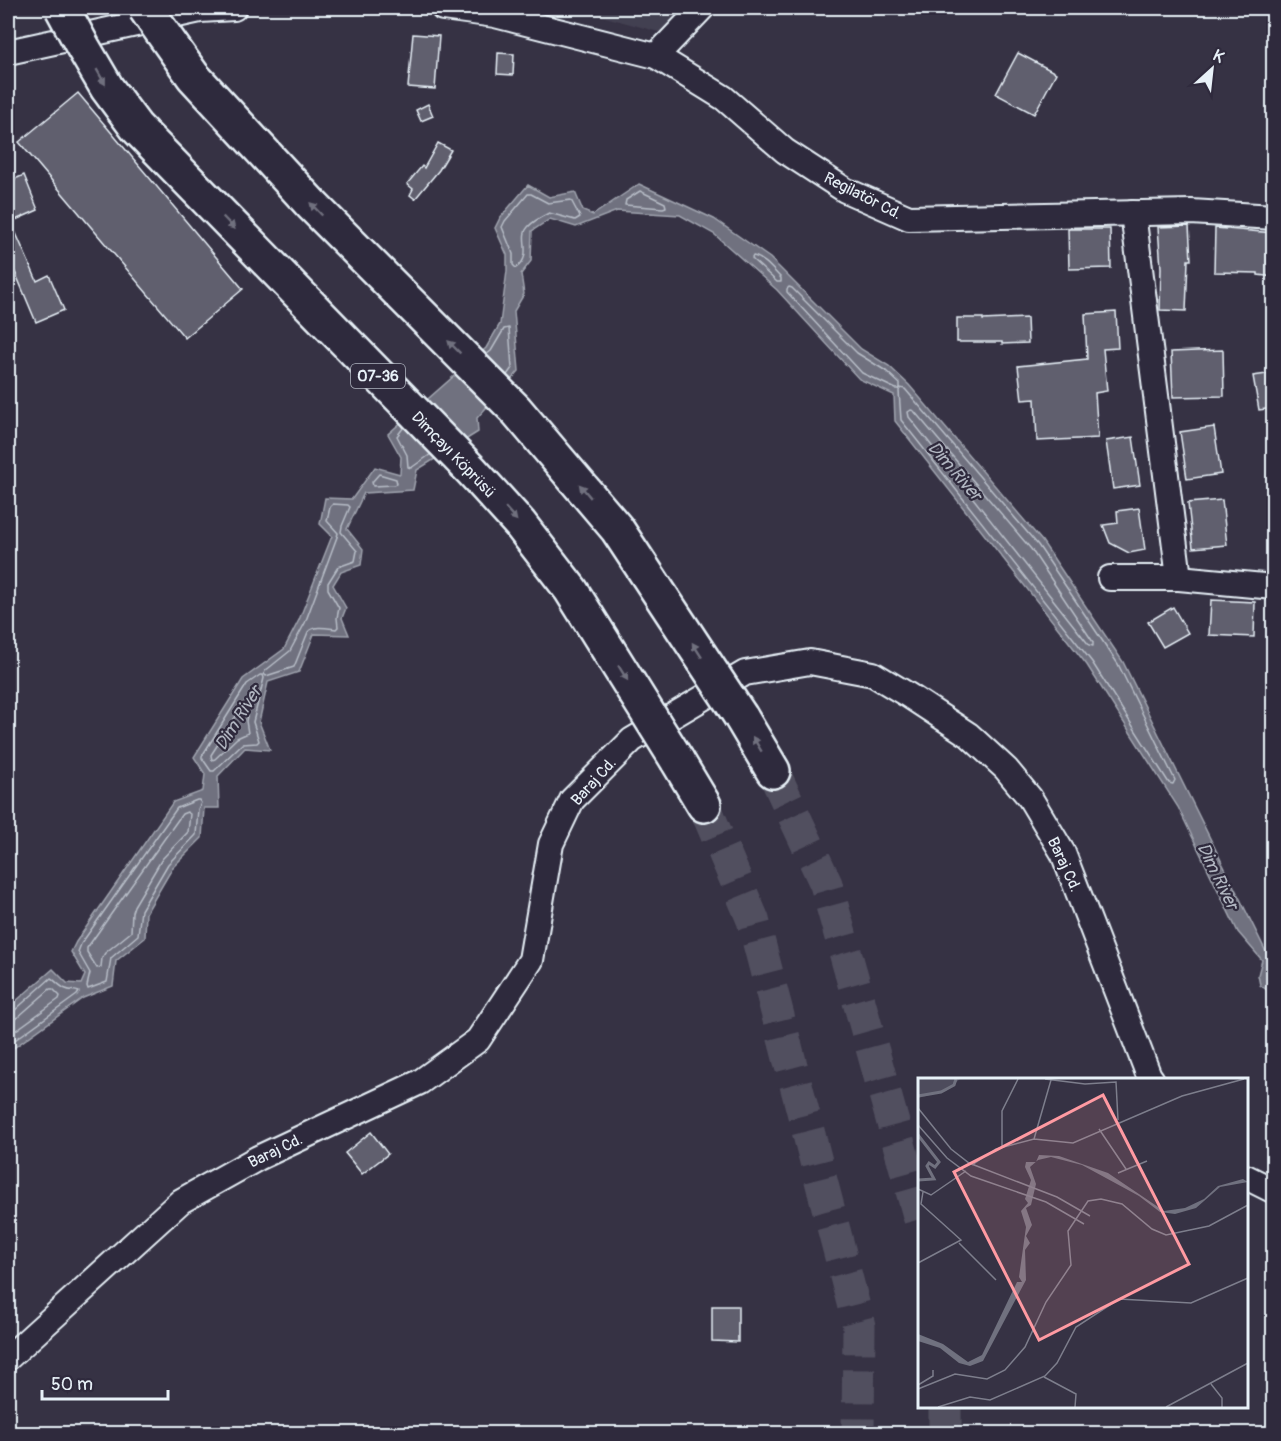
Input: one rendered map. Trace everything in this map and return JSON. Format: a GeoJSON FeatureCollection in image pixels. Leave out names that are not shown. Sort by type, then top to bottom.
{"type":"FeatureCollection","features":[{"type":"Feature","properties":{"kind":"highway","name":"Dimçayı Köprüsü"},"geometry":{"type":"LineString","coordinates":[[62,8],[107,88],[135,127],[472,471],[520,524],[571,590],[704,805]]}},
{"type":"Feature","properties":{"kind":"highway"},"geometry":{"type":"LineString","coordinates":[[145,8],[192,75],[312,205],[516,410],[610,520],[741,717],[773,771]]}},
{"type":"Feature","properties":{"kind":"street"},"geometry":{"type":"LineString","coordinates":[[8,52],[200,10],[234,8]]}},
{"type":"Feature","properties":{"kind":"street","name":"Regilatör Cd."},"geometry":{"type":"LineString","coordinates":[[442,8],[495,15],[656,56],[724,98],[784,151],[845,190],[909,218],[1191,212],[1274,217]]}},
{"type":"Feature","properties":{"kind":"street"},"geometry":{"type":"LineString","coordinates":[[656,56],[702,8]]}},
{"type":"Feature","properties":{"kind":"street"},"geometry":{"type":"LineString","coordinates":[[1132,213],[1179,578]]}},
{"type":"Feature","properties":{"kind":"street"},"geometry":{"type":"LineString","coordinates":[[1110,578],[1179,578],[1274,587]]}},
{"type":"Feature","properties":{"kind":"street","name":"Baraj Cd."},"geometry":{"type":"LineString","coordinates":[[9,1357],[181,1201],[258,1158],[420,1082],[478,1040],[531,960],[551,844],[572,800],[632,740],[746,673],[810,662],[873,674],[969,735],[1006,769],[1030,798],[1063,853],[1151,1078]]}},
{"type":"Feature","properties":{"kind":"street"},"geometry":{"type":"LineString","coordinates":[[1248,1178],[1274,1191]]}},
{"type":"Feature","properties":{"kind":"shaded area"},"geometry":{"type":"Polygon","coordinates":[[[573,8],[667,8],[678,22],[666,34],[573,8]]]}},
{"type":"Feature","properties":{"kind":"water","name":"Dim River"},"geometry":{"type":"Polygon","coordinates":[[[639,184],[714,219],[770,258],[861,349],[889,366],[909,385],[1042,541],[1123,662],[1274,968],[1273,994],[1260,985],[1258,975],[1262,960],[1238,932],[1178,807],[1087,665],[895,421],[894,395],[859,379],[777,290],[714,234],[680,215],[617,211],[576,227],[550,219],[532,231],[531,261],[521,274],[524,294],[514,311],[519,371],[477,418],[478,432],[417,470],[413,490],[364,493],[347,529],[363,549],[361,565],[341,572],[333,585],[346,608],[342,618],[349,635],[314,634],[299,672],[268,682],[259,722],[270,750],[245,748],[218,776],[219,808],[204,808],[202,838],[173,867],[146,913],[145,938],[116,961],[113,986],[83,998],[8,1052],[8,1008],[53,969],[67,983],[81,984],[85,975],[71,952],[76,942],[173,802],[203,791],[205,774],[194,757],[243,679],[284,649],[299,620],[332,536],[320,524],[325,498],[352,499],[375,467],[400,474],[401,457],[388,434],[486,348],[500,324],[507,271],[507,255],[495,228],[500,218],[528,185],[549,197],[575,192],[583,211],[593,215],[639,184]]]}},
{"type":"Feature","properties":{"kind":"building"},"geometry":{"type":"Polygon","coordinates":[[[413,34],[439,36],[435,89],[408,87],[413,34]]]}},
{"type":"Feature","properties":{"kind":"building"},"geometry":{"type":"Polygon","coordinates":[[[498,53],[514,54],[513,75],[497,74],[498,53]]]}},
{"type":"Feature","properties":{"kind":"building"},"geometry":{"type":"Polygon","coordinates":[[[1018,53],[1056,73],[1034,114],[996,94],[1018,53]]]}},
{"type":"Feature","properties":{"kind":"building"},"geometry":{"type":"Polygon","coordinates":[[[78,93],[243,289],[185,338],[19,142],[78,93]]]}},
{"type":"Feature","properties":{"kind":"building"},"geometry":{"type":"Polygon","coordinates":[[[428,104],[433,116],[421,121],[416,110],[428,104]]]}},
{"type":"Feature","properties":{"kind":"building"},"geometry":{"type":"Polygon","coordinates":[[[438,143],[451,150],[439,170],[415,199],[410,195],[413,189],[407,184],[422,166],[424,168],[438,143]]]}},
{"type":"Feature","properties":{"kind":"building"},"geometry":{"type":"Polygon","coordinates":[[[24,175],[38,210],[11,222],[37,281],[49,275],[64,310],[36,322],[15,272],[8,275],[8,182],[24,175]]]}},
{"type":"Feature","properties":{"kind":"building"},"geometry":{"type":"Polygon","coordinates":[[[1189,226],[1191,260],[1188,260],[1186,311],[1160,310],[1161,268],[1158,227],[1189,226]]]}},
{"type":"Feature","properties":{"kind":"building"},"geometry":{"type":"Polygon","coordinates":[[[1215,228],[1274,233],[1274,277],[1258,275],[1258,273],[1214,272],[1215,228]]]}},
{"type":"Feature","properties":{"kind":"building"},"geometry":{"type":"Polygon","coordinates":[[[1068,229],[1110,229],[1111,268],[1069,269],[1068,229]]]}},
{"type":"Feature","properties":{"kind":"building"},"geometry":{"type":"Polygon","coordinates":[[[1116,312],[1118,348],[1103,349],[1107,391],[1095,393],[1098,438],[1037,441],[1035,399],[1022,400],[1018,366],[1087,359],[1085,314],[1116,312]]]}},
{"type":"Feature","properties":{"kind":"building"},"geometry":{"type":"Polygon","coordinates":[[[957,318],[983,318],[983,320],[1027,318],[1028,343],[957,342],[957,318]]]}},
{"type":"Feature","properties":{"kind":"building"},"geometry":{"type":"Polygon","coordinates":[[[1223,350],[1224,396],[1173,397],[1171,352],[1223,350]]]}},
{"type":"Feature","properties":{"kind":"building"},"geometry":{"type":"Polygon","coordinates":[[[1274,373],[1274,408],[1259,410],[1253,376],[1274,373]]]}},
{"type":"Feature","properties":{"kind":"building"},"geometry":{"type":"Polygon","coordinates":[[[1214,427],[1221,474],[1187,479],[1180,432],[1214,427]]]}},
{"type":"Feature","properties":{"kind":"building"},"geometry":{"type":"Polygon","coordinates":[[[1133,437],[1140,485],[1113,489],[1106,441],[1133,437]]]}},
{"type":"Feature","properties":{"kind":"building"},"geometry":{"type":"Polygon","coordinates":[[[1222,500],[1227,545],[1193,548],[1188,503],[1222,500]]]}},
{"type":"Feature","properties":{"kind":"building"},"geometry":{"type":"Polygon","coordinates":[[[1139,508],[1145,550],[1129,553],[1110,543],[1103,525],[1118,523],[1117,511],[1139,508]]]}},
{"type":"Feature","properties":{"kind":"building"},"geometry":{"type":"Polygon","coordinates":[[[1211,600],[1255,602],[1254,637],[1209,635],[1211,600]]]}},
{"type":"Feature","properties":{"kind":"building"},"geometry":{"type":"Polygon","coordinates":[[[1173,607],[1188,633],[1163,647],[1148,622],[1173,607]]]}},
{"type":"Feature","properties":{"kind":"building"},"geometry":{"type":"Polygon","coordinates":[[[371,1132],[388,1154],[362,1174],[345,1153],[371,1132]]]}},
{"type":"Feature","properties":{"kind":"building"},"geometry":{"type":"Polygon","coordinates":[[[712,1306],[738,1306],[738,1342],[712,1341],[712,1306]]]}},
{"type":"Feature","properties":{"kind":"tunnel"},"geometry":{"type":"LineString","coordinates":[[773,771],[826,884],[918,1212]]}},
{"type":"Feature","properties":{"kind":"tunnel"},"geometry":{"type":"LineString","coordinates":[[704,805],[753,920],[859,1326],[858,1434]]}},
{"type":"Feature","properties":{"kind":"tunnel"},"geometry":{"type":"LineString","coordinates":[[945,1408],[945,1434]]}}]}
